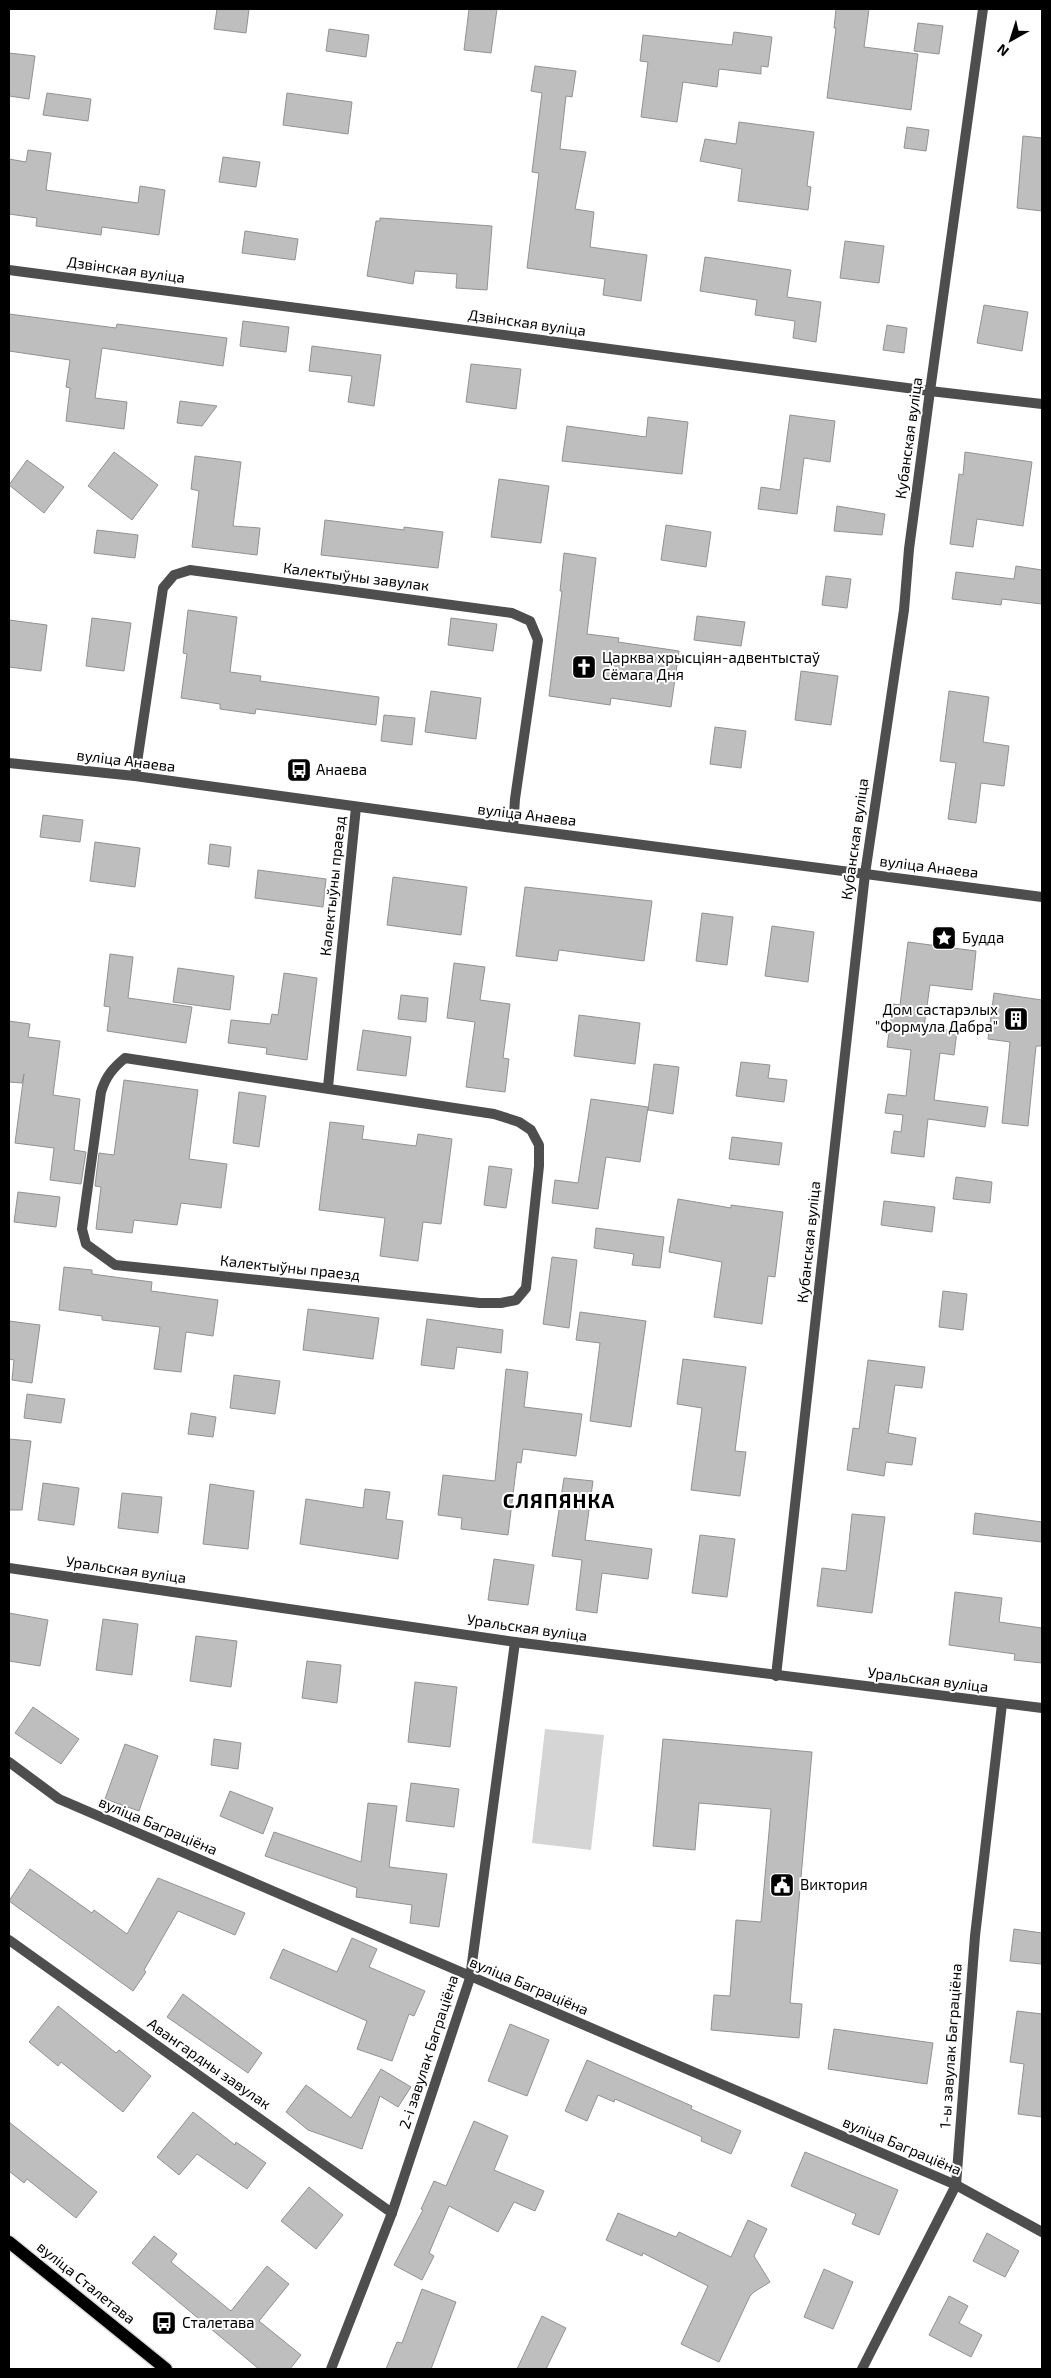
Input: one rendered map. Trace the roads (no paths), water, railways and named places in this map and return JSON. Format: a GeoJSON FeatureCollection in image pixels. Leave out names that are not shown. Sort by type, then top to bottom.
{"type":"FeatureCollection","features":[{"type":"Feature","properties":{"kind":"main road","name":"вуліца Сталетава"},"geometry":{"type":"LineString","coordinates":[[9,2242],[166,2369]]}},
{"type":"Feature","properties":{"kind":"street","name":"Кубанская вуліца"},"geometry":{"type":"LineString","coordinates":[[776,1676],[865,874],[904,610],[909,549],[983,9]]}},
{"type":"Feature","properties":{"kind":"street","name":"Дзвінская вуліца"},"geometry":{"type":"LineString","coordinates":[[9,270],[930,391],[1042,404]]}},
{"type":"Feature","properties":{"kind":"street","name":"Калектыўны завулак"},"geometry":{"type":"LineString","coordinates":[[135,776],[163,588],[174,575],[190,570],[503,611],[530,621],[538,640],[512,828]]}},
{"type":"Feature","properties":{"kind":"street","name":"вуліца Анаева"},"geometry":{"type":"LineString","coordinates":[[9,763],[135,776],[512,828],[1042,897]]}},
{"type":"Feature","properties":{"kind":"street","name":"Калектыўны праезд"},"geometry":{"type":"LineString","coordinates":[[328,1087],[356,807]]}},
{"type":"Feature","properties":{"kind":"street","name":"Калектыўны праезд"},"geometry":{"type":"LineString","coordinates":[[125,1058],[328,1087],[494,1114],[519,1122],[531,1130],[539,1145],[539,1166],[526,1288],[516,1300],[501,1303],[480,1303],[115,1266],[86,1244],[82,1229],[101,1092],[105,1079],[112,1068],[125,1058]]}},
{"type":"Feature","properties":{"kind":"street","name":"Уральская вуліца"},"geometry":{"type":"LineString","coordinates":[[9,1568],[514,1642],[1042,1708]]}},
{"type":"Feature","properties":{"kind":"street","name":"2-і завулак Баграціёна"},"geometry":{"type":"LineString","coordinates":[[331,2369],[392,2213],[470,1978],[514,1642]]}},
{"type":"Feature","properties":{"kind":"street","name":"1-ы завулак Баграціёна"},"geometry":{"type":"LineString","coordinates":[[862,2369],[956,2185],[974,1936],[1002,1704]]}},
{"type":"Feature","properties":{"kind":"street","name":"вуліца Баграціёна"},"geometry":{"type":"LineString","coordinates":[[9,1762],[59,1799],[470,1978],[956,2185],[1042,2232]]}},
{"type":"Feature","properties":{"kind":"street","name":"Авангардны завулак"},"geometry":{"type":"LineString","coordinates":[[9,1940],[392,2213]]}},
{"type":"Feature","properties":{"kind":"place","name":"Царква хрысціян-адвентыстаў Сёмага Дня"},"geometry":{"type":"Point","coordinates":[584,667]}},
{"type":"Feature","properties":{"kind":"place","name":"Анаева"},"geometry":{"type":"Point","coordinates":[299,770]}},
{"type":"Feature","properties":{"kind":"place","name":"Будда"},"geometry":{"type":"Point","coordinates":[944,938]}},
{"type":"Feature","properties":{"kind":"place","name":"Дом састарэлых \"Формула Дабра\""},"geometry":{"type":"Point","coordinates":[1016,1019]}},
{"type":"Feature","properties":{"kind":"place","name":"Виктория"},"geometry":{"type":"Point","coordinates":[782,1885]}},
{"type":"Feature","properties":{"kind":"place","name":"Сталетава"},"geometry":{"type":"Point","coordinates":[164,2323]}},
{"type":"Feature","properties":{"kind":"district","name":"СЛЯПЯНКА"},"geometry":{"type":"Point","coordinates":[559,1501]}}]}
